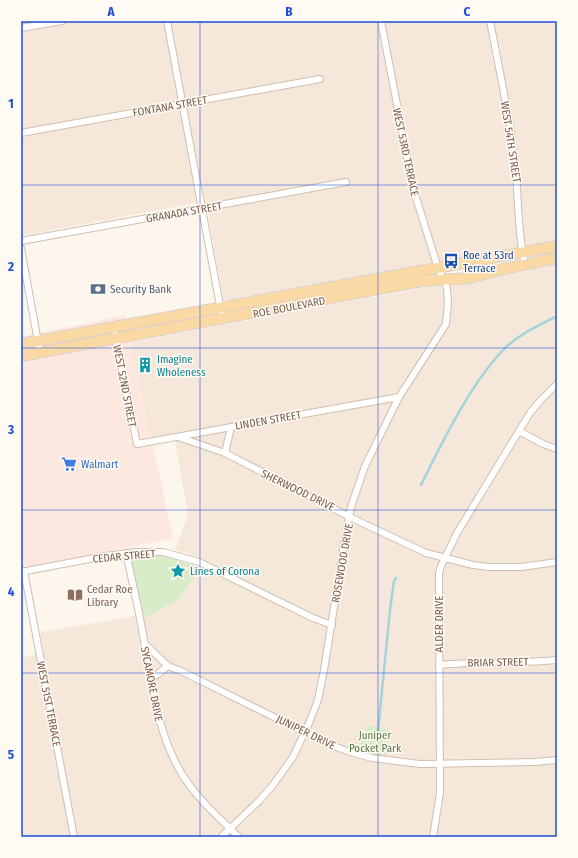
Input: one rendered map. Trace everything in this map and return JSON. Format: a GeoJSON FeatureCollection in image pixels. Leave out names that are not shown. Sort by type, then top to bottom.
{"type":"FeatureCollection","features":[{"type":"Feature","properties":{"kind":"main road","name":"ROE BOULEVARD"},"geometry":{"type":"LineString","coordinates":[[21,344],[557,246]]}},
{"type":"Feature","properties":{"kind":"main road","name":"ROE BOULEVARD"},"geometry":{"type":"LineString","coordinates":[[21,356],[422,281],[469,278],[524,264],[557,258]]}},
{"type":"Feature","properties":{"kind":"street"},"geometry":{"type":"LineString","coordinates":[[21,28],[62,21]]}},
{"type":"Feature","properties":{"kind":"street"},"geometry":{"type":"LineString","coordinates":[[167,21],[223,319]]}},
{"type":"Feature","properties":{"kind":"street","name":"WEST 53RD TERRACE"},"geometry":{"type":"LineString","coordinates":[[381,21],[413,188],[443,280]]}},
{"type":"Feature","properties":{"kind":"street","name":"WEST 54TH STREET"},"geometry":{"type":"LineString","coordinates":[[490,21],[513,147],[524,264]]}},
{"type":"Feature","properties":{"kind":"street","name":"FONTANA STREET"},"geometry":{"type":"LineString","coordinates":[[21,133],[320,79]]}},
{"type":"Feature","properties":{"kind":"street","name":"GRANADA STREET"},"geometry":{"type":"LineString","coordinates":[[21,241],[346,182]]}},
{"type":"Feature","properties":{"kind":"street"},"geometry":{"type":"LineString","coordinates":[[21,248],[40,353]]}},
{"type":"Feature","properties":{"kind":"street","name":"ROSEWOOD DRIVE"},"geometry":{"type":"LineString","coordinates":[[222,837],[273,785],[293,757],[318,700],[351,507],[365,466],[399,397],[446,324],[448,303],[447,288],[443,280]]}},
{"type":"Feature","properties":{"kind":"street","name":"WEST 52ND STREET"},"geometry":{"type":"LineString","coordinates":[[114,328],[137,444]]}},
{"type":"Feature","properties":{"kind":"street"},"geometry":{"type":"LineString","coordinates":[[557,384],[530,413],[519,431],[543,444],[557,449]]}},
{"type":"Feature","properties":{"kind":"street","name":"LINDEN STREET"},"geometry":{"type":"LineString","coordinates":[[137,444],[178,438],[399,397]]}},
{"type":"Feature","properties":{"kind":"street"},"geometry":{"type":"LineString","coordinates":[[225,453],[231,427]]}},
{"type":"Feature","properties":{"kind":"street","name":"ALDER DRIVE"},"geometry":{"type":"LineString","coordinates":[[433,837],[440,793],[439,573],[457,533],[519,431]]}},
{"type":"Feature","properties":{"kind":"street","name":"SHERWOOD DRIVE"},"geometry":{"type":"LineString","coordinates":[[178,438],[225,453],[426,553],[473,565],[504,568],[521,568],[557,562]]}},
{"type":"Feature","properties":{"kind":"street","name":"CEDAR STREET"},"geometry":{"type":"LineString","coordinates":[[23,571],[126,553],[163,552],[189,558],[313,618],[332,625]]}},
{"type":"Feature","properties":{"kind":"street","name":"SYCAMORE DRIVE"},"geometry":{"type":"LineString","coordinates":[[126,553],[145,644],[158,719],[168,747],[179,770],[202,800],[239,837]]}},
{"type":"Feature","properties":{"kind":"street","name":"WEST 51ST TERRACE"},"geometry":{"type":"LineString","coordinates":[[23,571],[74,837]]}},
{"type":"Feature","properties":{"kind":"street","name":"JUNIPER DRIVE"},"geometry":{"type":"LineString","coordinates":[[145,644],[168,666],[181,671],[326,743],[347,751],[372,758],[398,762],[440,764],[535,762],[557,760]]}},
{"type":"Feature","properties":{"kind":"street","name":"BRIAR STREET"},"geometry":{"type":"LineString","coordinates":[[439,665],[557,660]]}},
{"type":"Feature","properties":{"kind":"street"},"geometry":{"type":"LineString","coordinates":[[151,679],[168,666]]}},
{"type":"Feature","properties":{"kind":"shaded area"},"geometry":{"type":"Polygon","coordinates":[[[21,21],[557,21],[557,241],[228,302],[223,299],[206,201],[21,236],[21,21]]]}},
{"type":"Feature","properties":{"kind":"shaded area"},"geometry":{"type":"Polygon","coordinates":[[[557,263],[557,837],[21,837],[21,658],[44,653],[40,632],[136,616],[137,620],[141,620],[178,600],[205,561],[187,553],[175,550],[188,515],[174,435],[149,438],[121,344],[557,263]]]}},
{"type":"Feature","properties":{"kind":"shaded area"},"geometry":{"type":"Polygon","coordinates":[[[125,315],[173,538],[21,570],[21,337],[125,315]]]}},
{"type":"Feature","properties":{"kind":"green space"},"geometry":{"type":"Polygon","coordinates":[[[162,555],[201,568],[178,600],[141,620],[129,559],[162,555]]]}},
{"type":"Feature","properties":{"kind":"green space","name":"Juniper Pocket Park"},"geometry":{"type":"Polygon","coordinates":[[[367,725],[388,730],[386,758],[358,751],[367,725]]]}},
{"type":"Feature","properties":{"kind":"waterway"},"geometry":{"type":"LineString","coordinates":[[421,485],[458,414],[480,378],[492,362],[517,338],[557,316]]}},
{"type":"Feature","properties":{"kind":"waterway"},"geometry":{"type":"LineString","coordinates":[[377,741],[390,610],[394,581],[396,578]]}},
{"type":"Feature","properties":{"kind":"place","name":"Roe at 53rd Terrace"},"geometry":{"type":"Point","coordinates":[451,261]}},
{"type":"Feature","properties":{"kind":"place","name":"Security Bank"},"geometry":{"type":"Point","coordinates":[98,289]}},
{"type":"Feature","properties":{"kind":"place","name":"Imagine Wholeness"},"geometry":{"type":"Point","coordinates":[145,365]}},
{"type":"Feature","properties":{"kind":"place","name":"Walmart"},"geometry":{"type":"Point","coordinates":[69,464]}},
{"type":"Feature","properties":{"kind":"place","name":"Lines of Corona"},"geometry":{"type":"Point","coordinates":[178,571]}},
{"type":"Feature","properties":{"kind":"place","name":"Cedar Roe Library"},"geometry":{"type":"Point","coordinates":[75,595]}}]}
